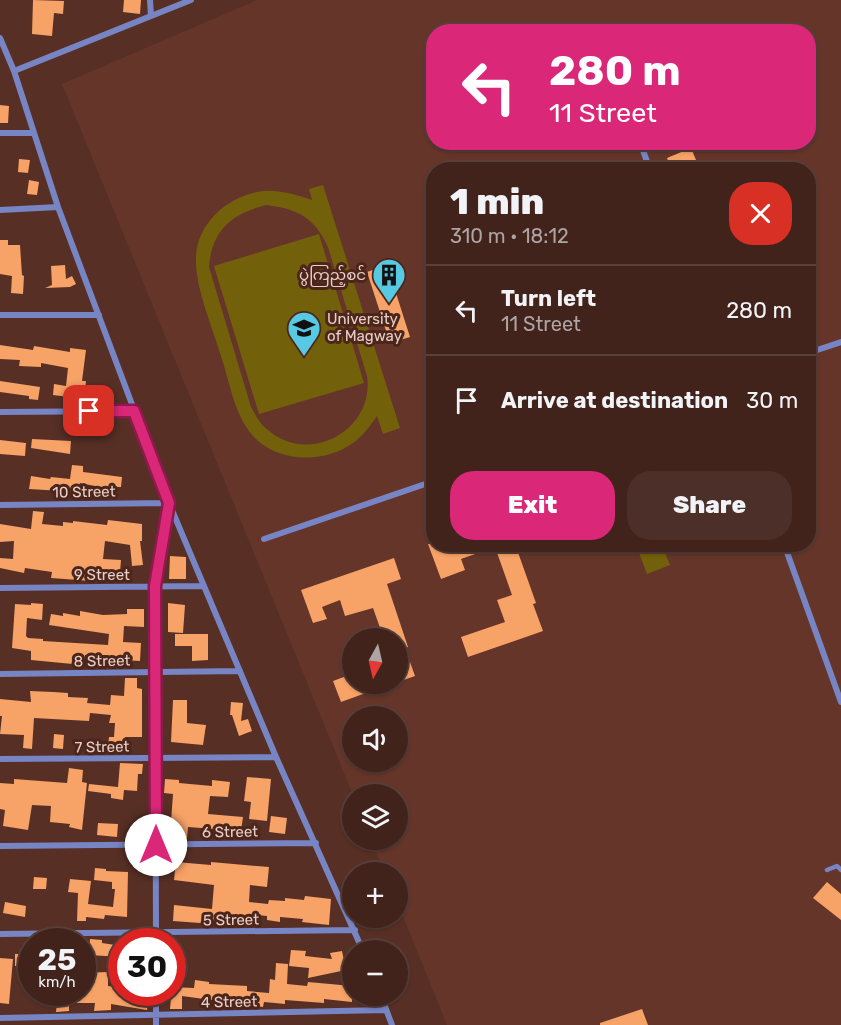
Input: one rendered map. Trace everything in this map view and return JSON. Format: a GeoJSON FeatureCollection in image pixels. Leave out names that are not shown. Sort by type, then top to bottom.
{"type":"FeatureCollection","features":[{"type":"Feature","properties":{"kind":"street"},"geometry":{"type":"LineString","coordinates":[[150,0],[151,16]]}},
{"type":"Feature","properties":{"kind":"street"},"geometry":{"type":"LineString","coordinates":[[14,71],[191,0]]}},
{"type":"Feature","properties":{"kind":"street"},"geometry":{"type":"LineString","coordinates":[[1,42],[14,71],[58,207],[169,503],[276,757],[359,940]]}},
{"type":"Feature","properties":{"kind":"street"},"geometry":{"type":"LineString","coordinates":[[0,133],[34,132]]}},
{"type":"Feature","properties":{"kind":"street"},"geometry":{"type":"LineString","coordinates":[[0,210],[58,207]]}},
{"type":"Feature","properties":{"kind":"street"},"geometry":{"type":"LineString","coordinates":[[0,315],[99,315]]}},
{"type":"Feature","properties":{"kind":"street"},"geometry":{"type":"LineString","coordinates":[[816,350],[841,342]]}},
{"type":"Feature","properties":{"kind":"street"},"geometry":{"type":"LineString","coordinates":[[0,412],[134,411]]}},
{"type":"Feature","properties":{"kind":"street"},"geometry":{"type":"LineString","coordinates":[[264,539],[426,485]]}},
{"type":"Feature","properties":{"kind":"street"},"geometry":{"type":"LineString","coordinates":[[156,928],[155,586],[169,503]]}},
{"type":"Feature","properties":{"kind":"street","name":"10 Street"},"geometry":{"type":"LineString","coordinates":[[0,505],[169,503]]}},
{"type":"Feature","properties":{"kind":"street"},"geometry":{"type":"LineString","coordinates":[[787,552],[841,702]]}},
{"type":"Feature","properties":{"kind":"street","name":"9 Street"},"geometry":{"type":"LineString","coordinates":[[0,588],[204,586]]}},
{"type":"Feature","properties":{"kind":"street","name":"8 Street"},"geometry":{"type":"LineString","coordinates":[[0,674],[240,671]]}},
{"type":"Feature","properties":{"kind":"street","name":"7 Street"},"geometry":{"type":"LineString","coordinates":[[0,759],[276,757]]}},
{"type":"Feature","properties":{"kind":"street","name":"6 Street"},"geometry":{"type":"LineString","coordinates":[[0,846],[316,843]]}},
{"type":"Feature","properties":{"kind":"street","name":"5 Street"},"geometry":{"type":"LineString","coordinates":[[186,933],[355,930]]}},
{"type":"Feature","properties":{"kind":"street","name":"5 Street"},"geometry":{"type":"LineString","coordinates":[[0,934],[108,933]]}},
{"type":"Feature","properties":{"kind":"street"},"geometry":{"type":"LineString","coordinates":[[156,1006],[156,1025]]}},
{"type":"Feature","properties":{"kind":"street"},"geometry":{"type":"LineString","coordinates":[[385,1006],[392,1025]]}},
{"type":"Feature","properties":{"kind":"street","name":"4 Street"},"geometry":{"type":"LineString","coordinates":[[0,1018],[386,1010]]}},
{"type":"Feature","properties":{"kind":"lane"},"geometry":{"type":"LineString","coordinates":[[826,870],[837,867],[841,870]]}},
{"type":"Feature","properties":{"kind":"shaded area","name":"University of Magway"},"geometry":{"type":"Polygon","coordinates":[[[257,0],[841,0],[841,1025],[447,1025],[408,928],[408,862],[380,862],[375,850],[408,850],[408,784],[348,784],[344,772],[408,772],[408,706],[342,706],[342,768],[62,84],[257,0]]]}},
{"type":"Feature","properties":{"kind":"shaded area"},"geometry":{"type":"Polygon","coordinates":[[[323,185],[400,428],[383,434],[377,416],[353,443],[342,450],[317,457],[278,453],[266,447],[249,431],[234,400],[201,295],[196,270],[197,246],[202,234],[208,223],[227,205],[238,198],[263,191],[282,192],[312,200],[309,189],[323,185]],[[266,205],[243,213],[219,233],[214,243],[209,267],[256,417],[265,428],[284,440],[302,444],[319,443],[336,437],[350,426],[361,412],[367,395],[367,376],[323,237],[304,216],[287,209],[266,205]]]}},
{"type":"Feature","properties":{"kind":"shaded area"},"geometry":{"type":"Polygon","coordinates":[[[319,234],[364,383],[259,414],[214,266],[319,234]]]}},
{"type":"Feature","properties":{"kind":"shaded area"},"geometry":{"type":"Polygon","coordinates":[[[639,552],[665,552],[670,565],[647,574],[639,552]]]}},
{"type":"Feature","properties":{"kind":"building"},"geometry":{"type":"Polygon","coordinates":[[[33,0],[64,1],[63,14],[54,13],[52,36],[32,34],[33,0]]]}},
{"type":"Feature","properties":{"kind":"building"},"geometry":{"type":"Polygon","coordinates":[[[124,0],[141,0],[140,14],[123,12],[124,0]]]}},
{"type":"Feature","properties":{"kind":"building"},"geometry":{"type":"Polygon","coordinates":[[[0,105],[9,106],[8,123],[0,123],[0,105]]]}},
{"type":"Feature","properties":{"kind":"building"},"geometry":{"type":"Polygon","coordinates":[[[692,150],[696,160],[669,162],[667,158],[692,150]]]}},
{"type":"Feature","properties":{"kind":"building"},"geometry":{"type":"Polygon","coordinates":[[[19,159],[30,160],[28,173],[18,172],[19,159]]]}},
{"type":"Feature","properties":{"kind":"building"},"geometry":{"type":"Polygon","coordinates":[[[29,180],[39,182],[37,195],[27,194],[29,180]]]}},
{"type":"Feature","properties":{"kind":"building"},"geometry":{"type":"Polygon","coordinates":[[[0,240],[8,240],[8,245],[20,245],[22,275],[24,276],[23,294],[11,293],[12,276],[0,274],[0,240]]]}},
{"type":"Feature","properties":{"kind":"building"},"geometry":{"type":"Polygon","coordinates":[[[65,265],[66,279],[72,276],[76,284],[70,287],[45,288],[52,285],[51,266],[65,265]]]}},
{"type":"Feature","properties":{"kind":"building","name":"ပွဲကြည့်စင်"},"geometry":{"type":"Polygon","coordinates":[[[387,265],[410,337],[390,343],[367,272],[387,265]]]}},
{"type":"Feature","properties":{"kind":"building"},"geometry":{"type":"Polygon","coordinates":[[[0,345],[33,350],[34,346],[70,352],[70,348],[86,350],[82,381],[86,381],[84,401],[69,400],[69,397],[53,395],[54,384],[66,386],[68,368],[41,363],[41,367],[19,366],[20,360],[0,359],[0,345]]]}},
{"type":"Feature","properties":{"kind":"building"},"geometry":{"type":"Polygon","coordinates":[[[0,381],[40,387],[38,400],[29,399],[29,396],[0,392],[0,381]]]}},
{"type":"Feature","properties":{"kind":"building"},"geometry":{"type":"Polygon","coordinates":[[[32,439],[71,441],[70,454],[31,448],[32,439]]]}},
{"type":"Feature","properties":{"kind":"building"},"geometry":{"type":"Polygon","coordinates":[[[0,440],[26,443],[25,456],[0,454],[0,440]]]}},
{"type":"Feature","properties":{"kind":"building"},"geometry":{"type":"Polygon","coordinates":[[[72,465],[83,466],[83,472],[122,477],[121,487],[100,487],[80,483],[79,492],[29,489],[31,476],[70,479],[72,465]]]}},
{"type":"Feature","properties":{"kind":"building"},"geometry":{"type":"Polygon","coordinates":[[[33,511],[44,512],[42,524],[63,526],[63,522],[73,523],[73,521],[107,525],[108,520],[142,524],[142,541],[140,541],[143,565],[132,566],[130,545],[105,541],[103,559],[121,560],[120,572],[106,571],[105,582],[51,578],[52,572],[25,568],[24,573],[0,568],[0,558],[13,559],[14,541],[0,542],[0,524],[31,529],[33,511]]]}},
{"type":"Feature","properties":{"kind":"building"},"geometry":{"type":"Polygon","coordinates":[[[431,552],[481,552],[461,559],[465,570],[441,579],[431,552]]]}},
{"type":"Feature","properties":{"kind":"building"},"geometry":{"type":"Polygon","coordinates":[[[497,552],[518,552],[536,603],[533,604],[543,631],[468,657],[461,637],[505,622],[497,600],[512,595],[497,552]]]}},
{"type":"Feature","properties":{"kind":"building"},"geometry":{"type":"Polygon","coordinates":[[[170,556],[186,557],[186,579],[169,579],[170,556]]]}},
{"type":"Feature","properties":{"kind":"building"},"geometry":{"type":"Polygon","coordinates":[[[394,558],[401,579],[387,584],[402,628],[380,628],[373,608],[345,616],[340,600],[322,607],[327,619],[313,623],[301,590],[394,558]]]}},
{"type":"Feature","properties":{"kind":"building"},"geometry":{"type":"Polygon","coordinates":[[[31,603],[43,604],[42,620],[27,618],[26,636],[28,638],[108,645],[109,634],[49,625],[51,614],[63,616],[63,613],[80,616],[80,611],[103,615],[127,614],[127,609],[144,609],[144,627],[124,626],[123,642],[141,643],[140,661],[108,659],[108,655],[85,655],[83,665],[31,660],[31,651],[12,648],[15,604],[31,605],[31,603]]]}},
{"type":"Feature","properties":{"kind":"building"},"geometry":{"type":"Polygon","coordinates":[[[168,603],[185,605],[183,633],[168,632],[168,603]]]}},
{"type":"Feature","properties":{"kind":"building"},"geometry":{"type":"Polygon","coordinates":[[[175,634],[208,634],[208,660],[192,661],[192,646],[175,646],[175,634]]]}},
{"type":"Feature","properties":{"kind":"building"},"geometry":{"type":"Polygon","coordinates":[[[408,656],[415,676],[408,678],[408,656]]]}},
{"type":"Feature","properties":{"kind":"building"},"geometry":{"type":"Polygon","coordinates":[[[125,678],[137,678],[137,688],[142,689],[142,737],[125,737],[124,748],[108,747],[109,737],[114,737],[115,723],[109,723],[111,715],[90,713],[89,721],[34,718],[32,749],[23,748],[24,735],[0,734],[2,716],[0,716],[0,699],[31,702],[30,691],[53,692],[68,693],[68,697],[88,698],[87,703],[110,705],[111,695],[124,696],[125,678]]]}},
{"type":"Feature","properties":{"kind":"building"},"geometry":{"type":"Polygon","coordinates":[[[342,678],[342,694],[363,694],[341,702],[333,681],[342,678]]]}},
{"type":"Feature","properties":{"kind":"building"},"geometry":{"type":"Polygon","coordinates":[[[173,700],[187,700],[187,723],[206,725],[203,745],[171,742],[173,700]]]}},
{"type":"Feature","properties":{"kind":"building"},"geometry":{"type":"Polygon","coordinates":[[[231,702],[243,703],[241,721],[248,719],[252,731],[239,736],[232,715],[230,715],[231,702]]]}},
{"type":"Feature","properties":{"kind":"building"},"geometry":{"type":"Polygon","coordinates":[[[54,734],[64,735],[63,749],[53,748],[54,734]]]}},
{"type":"Feature","properties":{"kind":"building"},"geometry":{"type":"Polygon","coordinates":[[[120,763],[143,764],[142,774],[138,774],[137,791],[124,790],[123,800],[111,798],[111,794],[88,791],[89,784],[118,787],[120,763]]]}},
{"type":"Feature","properties":{"kind":"building"},"geometry":{"type":"Polygon","coordinates":[[[69,768],[83,770],[82,782],[87,783],[82,830],[69,827],[70,824],[50,822],[51,806],[32,805],[28,830],[3,826],[5,810],[0,809],[0,783],[14,784],[14,779],[67,783],[69,768]]]}},
{"type":"Feature","properties":{"kind":"building"},"geometry":{"type":"Polygon","coordinates":[[[247,777],[271,779],[267,821],[249,819],[251,802],[244,801],[247,777]]]}},
{"type":"Feature","properties":{"kind":"building"},"geometry":{"type":"Polygon","coordinates":[[[165,779],[179,780],[179,783],[212,786],[212,780],[230,782],[228,797],[210,796],[208,814],[243,817],[241,831],[188,827],[187,838],[170,836],[173,794],[164,793],[165,779]]]}},
{"type":"Feature","properties":{"kind":"building"},"geometry":{"type":"Polygon","coordinates":[[[271,816],[287,818],[285,834],[269,832],[271,816]]]}},
{"type":"Feature","properties":{"kind":"building"},"geometry":{"type":"Polygon","coordinates":[[[98,823],[118,824],[117,837],[97,835],[98,823]]]}},
{"type":"Feature","properties":{"kind":"building"},"geometry":{"type":"Polygon","coordinates":[[[176,862],[211,865],[211,862],[269,867],[267,887],[250,885],[249,902],[268,904],[269,900],[285,901],[285,898],[304,900],[305,896],[331,899],[329,925],[280,917],[280,922],[267,920],[267,916],[248,914],[247,920],[227,918],[227,925],[173,921],[174,905],[212,909],[214,885],[174,880],[176,862]]]}},
{"type":"Feature","properties":{"kind":"building"},"geometry":{"type":"Polygon","coordinates":[[[95,868],[128,872],[127,917],[105,915],[104,919],[86,917],[86,921],[77,921],[78,893],[68,892],[70,879],[91,881],[88,904],[113,907],[115,889],[112,889],[112,882],[94,880],[95,868]]]}},
{"type":"Feature","properties":{"kind":"building"},"geometry":{"type":"Polygon","coordinates":[[[34,877],[47,878],[46,889],[33,889],[34,877]]]}},
{"type":"Feature","properties":{"kind":"building"},"geometry":{"type":"Polygon","coordinates":[[[827,882],[841,894],[841,920],[813,898],[827,882]]]}},
{"type":"Feature","properties":{"kind":"building"},"geometry":{"type":"Polygon","coordinates":[[[5,902],[26,906],[25,917],[3,913],[5,902]]]}},
{"type":"Feature","properties":{"kind":"building"},"geometry":{"type":"Polygon","coordinates":[[[96,940],[108,944],[108,956],[96,955],[96,940]]]}},
{"type":"Feature","properties":{"kind":"building"},"geometry":{"type":"Polygon","coordinates":[[[291,950],[306,951],[305,956],[332,959],[330,953],[342,951],[342,971],[308,978],[309,968],[289,966],[291,950]]]}},
{"type":"Feature","properties":{"kind":"building"},"geometry":{"type":"Polygon","coordinates":[[[15,954],[18,954],[18,966],[15,966],[15,954]]]}},
{"type":"Feature","properties":{"kind":"building"},"geometry":{"type":"Polygon","coordinates":[[[0,958],[13,959],[9,1004],[0,1003],[0,958]]]}},
{"type":"Feature","properties":{"kind":"building"},"geometry":{"type":"Polygon","coordinates":[[[276,963],[288,964],[287,984],[307,986],[308,982],[342,985],[342,1001],[324,999],[324,1003],[285,1000],[285,1004],[264,1002],[263,1007],[186,997],[186,988],[194,988],[195,980],[209,982],[209,984],[247,986],[247,991],[269,993],[270,979],[275,980],[276,963]]]}},
{"type":"Feature","properties":{"kind":"building"},"geometry":{"type":"Polygon","coordinates":[[[96,972],[108,972],[108,1006],[111,1006],[111,1010],[94,1011],[96,972]]]}},
{"type":"Feature","properties":{"kind":"building"},"geometry":{"type":"Polygon","coordinates":[[[57,1006],[69,1006],[69,1011],[56,1012],[57,1006]]]}},
{"type":"Feature","properties":{"kind":"building"},"geometry":{"type":"Polygon","coordinates":[[[123,1006],[148,1006],[147,1010],[123,1006]]]}},
{"type":"Feature","properties":{"kind":"building"},"geometry":{"type":"Polygon","coordinates":[[[170,1006],[182,1006],[182,1009],[170,1009],[170,1006]]]}},
{"type":"Feature","properties":{"kind":"building"},"geometry":{"type":"Polygon","coordinates":[[[642,1009],[648,1025],[600,1025],[600,1023],[642,1009]]]}},
{"type":"Feature","properties":{"kind":"place","name":"ပွဲကြည့်စင်"},"geometry":{"type":"Point","coordinates":[389,304]}},
{"type":"Feature","properties":{"kind":"place","name":"University of Magway"},"geometry":{"type":"Point","coordinates":[304,357]}},
{"type":"Feature","properties":{"kind":"route"},"geometry":{"type":"LineString","coordinates":[[89,411],[134,411],[169,503],[155,586],[156,845]]}}]}
